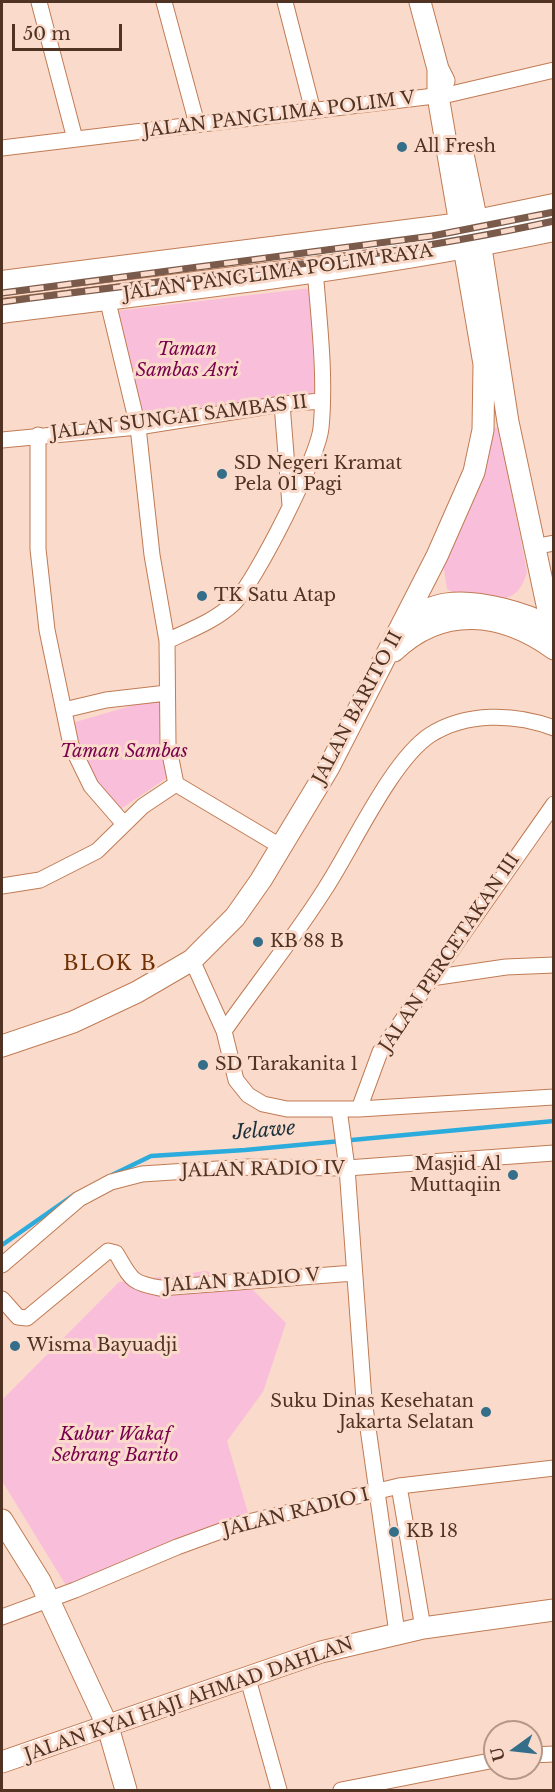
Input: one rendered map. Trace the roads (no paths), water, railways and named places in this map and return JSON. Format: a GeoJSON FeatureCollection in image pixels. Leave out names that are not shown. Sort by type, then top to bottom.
{"type":"FeatureCollection","features":[{"type":"Feature","properties":{"kind":"main road","name":"JALAN PANGLIMA POLIM RAYA"},"geometry":{"type":"LineString","coordinates":[[2,310],[315,269],[471,235],[554,206]]}},
{"type":"Feature","properties":{"kind":"main road","name":"JALAN PANGLIMA POLIM RAYA"},"geometry":{"type":"LineString","coordinates":[[2,284],[471,235],[554,229]]}},
{"type":"Feature","properties":{"kind":"street"},"geometry":{"type":"LineString","coordinates":[[39,2],[75,139]]}},
{"type":"Feature","properties":{"kind":"street"},"geometry":{"type":"LineString","coordinates":[[164,2],[197,124]]}},
{"type":"Feature","properties":{"kind":"street"},"geometry":{"type":"LineString","coordinates":[[285,2],[314,111]]}},
{"type":"Feature","properties":{"kind":"street"},"geometry":{"type":"LineString","coordinates":[[420,2],[444,95],[508,422],[543,545],[539,574],[532,592],[515,618]]}},
{"type":"Feature","properties":{"kind":"street","name":"JALAN PANGLIMA POLIM V"},"geometry":{"type":"LineString","coordinates":[[2,148],[444,95],[554,70]]}},
{"type":"Feature","properties":{"kind":"street","name":"JALAN BARITO II"},"geometry":{"type":"LineString","coordinates":[[2,1046],[74,1022],[137,992],[192,960],[235,916],[328,767],[437,556],[474,472],[483,430],[484,364],[471,235]]}},
{"type":"Feature","properties":{"kind":"street"},"geometry":{"type":"LineString","coordinates":[[167,641],[218,615],[234,602],[251,581],[309,466],[321,430],[322,401],[315,269]]}},
{"type":"Feature","properties":{"kind":"street"},"geometry":{"type":"LineString","coordinates":[[107,298],[138,427],[152,555],[167,641],[168,744],[176,784],[280,846]]}},
{"type":"Feature","properties":{"kind":"street","name":"JALAN SUNGAI SAMBAS II"},"geometry":{"type":"LineString","coordinates":[[2,440],[138,427],[282,404],[322,401]]}},
{"type":"Feature","properties":{"kind":"street"},"geometry":{"type":"LineString","coordinates":[[282,404],[290,505]]}},
{"type":"Feature","properties":{"kind":"street"},"geometry":{"type":"LineString","coordinates":[[38,435],[38,549],[47,630],[64,710],[76,759],[91,786],[124,824]]}},
{"type":"Feature","properties":{"kind":"street"},"geometry":{"type":"LineString","coordinates":[[437,556],[436,578],[450,611]]}},
{"type":"Feature","properties":{"kind":"street"},"geometry":{"type":"LineString","coordinates":[[539,574],[553,635]]}},
{"type":"Feature","properties":{"kind":"street"},"geometry":{"type":"LineString","coordinates":[[385,659],[406,639],[450,611],[456,603],[515,618],[553,635]]}},
{"type":"Feature","properties":{"kind":"street"},"geometry":{"type":"LineString","coordinates":[[406,617],[450,611]]}},
{"type":"Feature","properties":{"kind":"street"},"geometry":{"type":"LineString","coordinates":[[64,710],[106,700],[167,693]]}},
{"type":"Feature","properties":{"kind":"street"},"geometry":{"type":"LineString","coordinates":[[224,1031],[325,890],[406,756],[431,735],[468,720],[498,716],[554,728]]}},
{"type":"Feature","properties":{"kind":"street"},"geometry":{"type":"LineString","coordinates":[[2,886],[40,880],[70,867],[97,851],[143,806],[176,784]]}},
{"type":"Feature","properties":{"kind":"street","name":"JALAN PERCETAKAN III"},"geometry":{"type":"LineString","coordinates":[[359,1109],[380,1052],[554,804]]}},
{"type":"Feature","properties":{"kind":"street"},"geometry":{"type":"LineString","coordinates":[[192,960],[224,1031],[236,1080],[248,1095],[263,1104],[287,1109],[359,1109],[554,1097]]}},
{"type":"Feature","properties":{"kind":"street"},"geometry":{"type":"LineString","coordinates":[[432,978],[506,967],[554,965]]}},
{"type":"Feature","properties":{"kind":"street"},"geometry":{"type":"LineString","coordinates":[[339,1109],[346,1163],[364,1400],[375,1493],[397,1633]]}},
{"type":"Feature","properties":{"kind":"street","name":"JALAN RADIO IV"},"geometry":{"type":"LineString","coordinates":[[2,1265],[79,1198],[111,1182],[142,1173],[554,1153]]}},
{"type":"Feature","properties":{"kind":"street","name":"JALAN RADIO V"},"geometry":{"type":"LineString","coordinates":[[2,1299],[18,1317],[27,1318],[108,1251],[116,1253],[131,1279],[138,1285],[160,1288],[354,1273]]}},
{"type":"Feature","properties":{"kind":"street","name":"JALAN RADIO I"},"geometry":{"type":"LineString","coordinates":[[2,1617],[240,1524],[399,1486],[554,1468]]}},
{"type":"Feature","properties":{"kind":"street"},"geometry":{"type":"LineString","coordinates":[[399,1486],[423,1628]]}},
{"type":"Feature","properties":{"kind":"street"},"geometry":{"type":"LineString","coordinates":[[2,1520],[49,1599],[108,1727],[126,1791]]}},
{"type":"Feature","properties":{"kind":"street","name":"JALAN KYAI HAJI AHMAD DAHLAN"},"geometry":{"type":"LineString","coordinates":[[2,1762],[321,1652],[423,1628],[554,1610]]}},
{"type":"Feature","properties":{"kind":"street"},"geometry":{"type":"LineString","coordinates":[[248,1678],[279,1791]]}},
{"type":"Feature","properties":{"kind":"street"},"geometry":{"type":"LineString","coordinates":[[341,1791],[483,1762]]}},
{"type":"Feature","properties":{"kind":"waterway","name":"Jelawe"},"geometry":{"type":"LineString","coordinates":[[112,1175],[151,1156],[245,1150],[554,1121]]}},
{"type":"Feature","properties":{"kind":"waterway","name":"Jelawe"},"geometry":{"type":"LineString","coordinates":[[2,1245],[75,1194]]}},
{"type":"Feature","properties":{"kind":"railway"},"geometry":{"type":"LineString","coordinates":[[2,293],[432,236],[554,212]]}},
{"type":"Feature","properties":{"kind":"railway"},"geometry":{"type":"LineString","coordinates":[[2,302],[348,258],[554,221]]}},
{"type":"Feature","properties":{"kind":"place","name":"All Fresh"},"geometry":{"type":"Point","coordinates":[402,147]}},
{"type":"Feature","properties":{"kind":"place","name":"SD Negeri Kramat Pela 01 Pagi"},"geometry":{"type":"Point","coordinates":[222,474]}},
{"type":"Feature","properties":{"kind":"place","name":"TK Satu Atap"},"geometry":{"type":"Point","coordinates":[202,596]}},
{"type":"Feature","properties":{"kind":"place","name":"KB 88 B"},"geometry":{"type":"Point","coordinates":[258,942]}},
{"type":"Feature","properties":{"kind":"place","name":"SD Tarakanita 1"},"geometry":{"type":"Point","coordinates":[203,1065]}},
{"type":"Feature","properties":{"kind":"place","name":"Masjid Al Muttaqiin"},"geometry":{"type":"Point","coordinates":[513,1175]}},
{"type":"Feature","properties":{"kind":"place","name":"Wisma Bayuadji"},"geometry":{"type":"Point","coordinates":[15,1346]}},
{"type":"Feature","properties":{"kind":"place","name":"Suku Dinas Kesehatan Jakarta Selatan"},"geometry":{"type":"Point","coordinates":[486,1412]}},
{"type":"Feature","properties":{"kind":"place","name":"KB 18"},"geometry":{"type":"Point","coordinates":[394,1532]}},
{"type":"Feature","properties":{"kind":"district","name":"BLOK B"},"geometry":{"type":"Point","coordinates":[110,964]}},
{"type":"Feature","properties":{"kind":"park label","name":"Taman Sambas Asri"},"geometry":{"type":"Point","coordinates":[187,360]}},
{"type":"Feature","properties":{"kind":"park label","name":"Taman Sambas"},"geometry":{"type":"Point","coordinates":[124,752]}},
{"type":"Feature","properties":{"kind":"park label","name":"Kubur Wakaf Sebrang Barito"},"geometry":{"type":"Point","coordinates":[115,1445]}}]}
